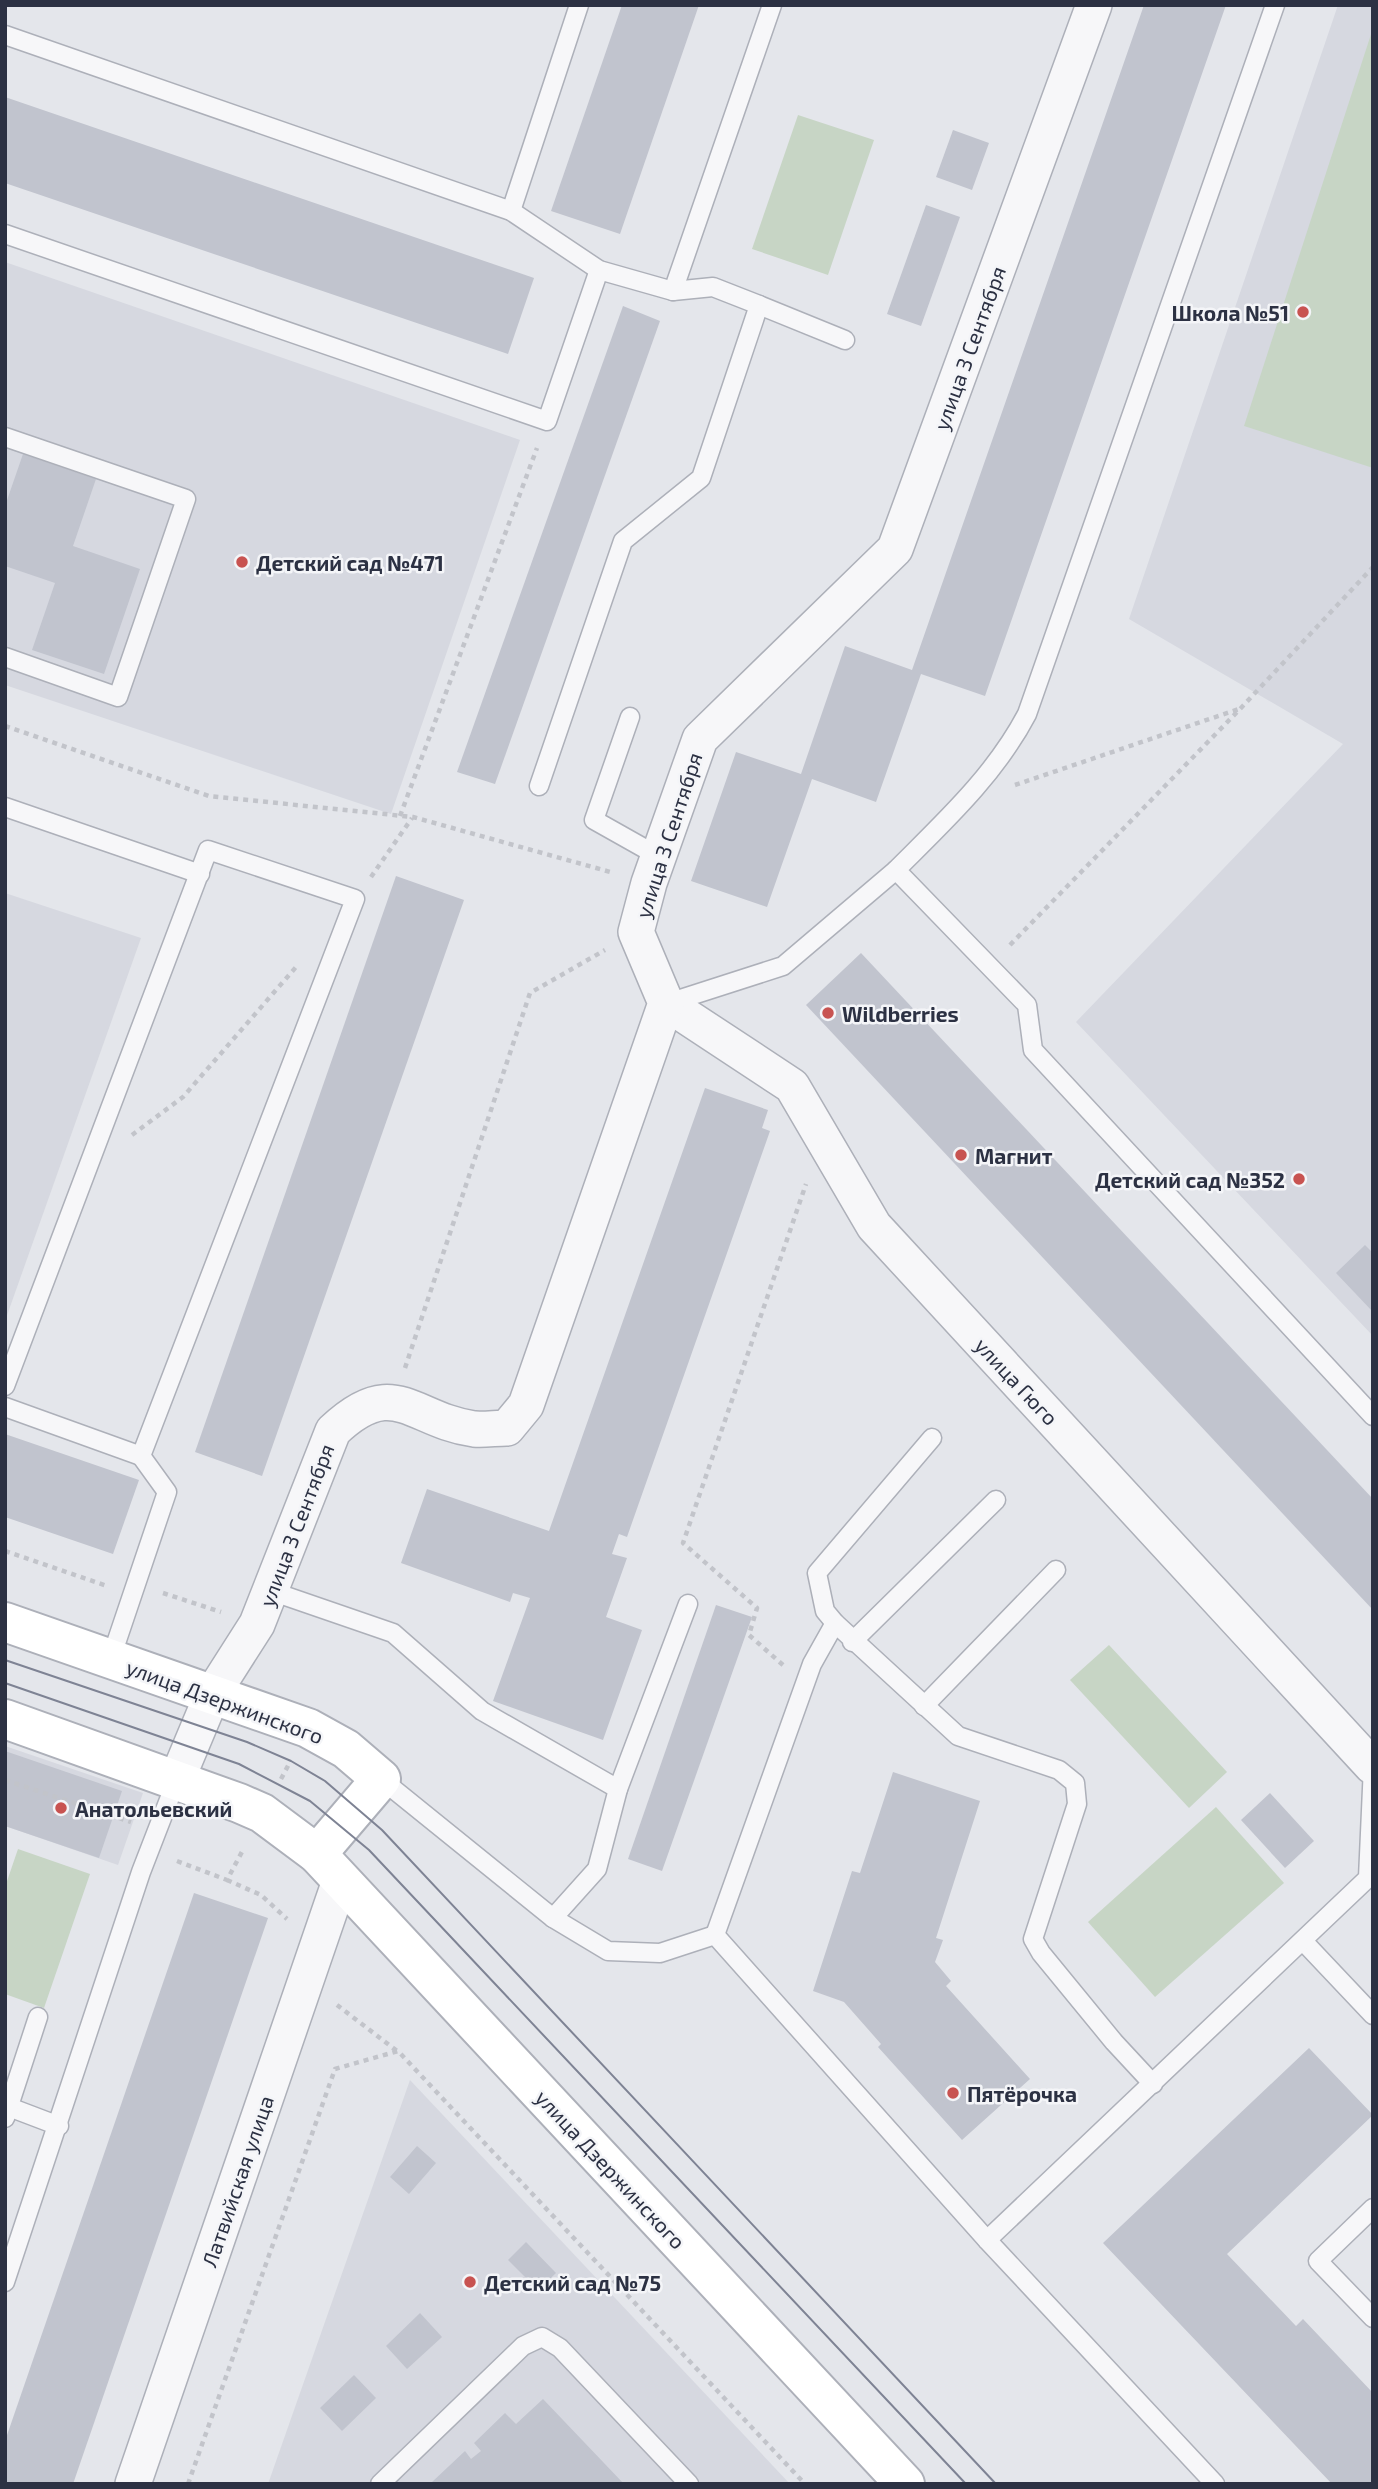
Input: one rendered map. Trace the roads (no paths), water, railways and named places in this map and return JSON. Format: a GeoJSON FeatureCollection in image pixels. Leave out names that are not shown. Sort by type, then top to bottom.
{"type":"FeatureCollection","features":[{"type":"Feature","properties":{"kind":"main road","name":"улица Дзержинского"},"geometry":{"type":"LineString","coordinates":[[5,1622],[309,1727],[346,1749],[381,1779]]}},
{"type":"Feature","properties":{"kind":"main road","name":"улица Дзержинского"},"geometry":{"type":"LineString","coordinates":[[5,1719],[177,1779],[262,1813],[329,1866],[905,2484]]}},
{"type":"Feature","properties":{"kind":"main road"},"geometry":{"type":"LineString","coordinates":[[329,1866],[381,1779]]}},
{"type":"Feature","properties":{"kind":"street","name":"улица 3 Сентября"},"geometry":{"type":"LineString","coordinates":[[177,1779],[214,1693],[257,1624],[333,1431],[356,1409],[394,1402],[473,1429],[507,1428],[526,1405],[666,1003],[636,932],[653,869],[700,739],[895,549],[1094,5]]}},
{"type":"Feature","properties":{"kind":"street","name":"улица Гюго"},"geometry":{"type":"LineString","coordinates":[[666,1003],[792,1086],[874,1226],[1372,1766]]}},
{"type":"Feature","properties":{"kind":"street","name":"Латвийская улица"},"geometry":{"type":"LineString","coordinates":[[133,2484],[329,1866]]}},
{"type":"Feature","properties":{"kind":"lane"},"geometry":{"type":"LineString","coordinates":[[511,211],[579,5]]}},
{"type":"Feature","properties":{"kind":"lane"},"geometry":{"type":"LineString","coordinates":[[673,291],[772,5]]}},
{"type":"Feature","properties":{"kind":"lane"},"geometry":{"type":"LineString","coordinates":[[666,1003],[783,966],[896,870],[964,803],[1010,747],[1027,714],[1275,5]]}},
{"type":"Feature","properties":{"kind":"lane"},"geometry":{"type":"LineString","coordinates":[[5,35],[511,211],[599,270],[673,291],[713,287],[845,340]]}},
{"type":"Feature","properties":{"kind":"lane"},"geometry":{"type":"LineString","coordinates":[[5,234],[547,421],[599,270]]}},
{"type":"Feature","properties":{"kind":"lane"},"geometry":{"type":"LineString","coordinates":[[539,786],[623,541],[701,478],[759,305]]}},
{"type":"Feature","properties":{"kind":"lane"},"geometry":{"type":"LineString","coordinates":[[5,437],[186,499],[118,696],[5,657]]}},
{"type":"Feature","properties":{"kind":"lane"},"geometry":{"type":"LineString","coordinates":[[630,717],[594,820],[653,869]]}},
{"type":"Feature","properties":{"kind":"lane"},"geometry":{"type":"LineString","coordinates":[[5,807],[200,874]]}},
{"type":"Feature","properties":{"kind":"lane"},"geometry":{"type":"LineString","coordinates":[[5,1386],[208,850],[355,899],[141,1456]]}},
{"type":"Feature","properties":{"kind":"lane"},"geometry":{"type":"LineString","coordinates":[[896,870],[1027,1005],[1033,1050],[1373,1416]]}},
{"type":"Feature","properties":{"kind":"lane"},"geometry":{"type":"LineString","coordinates":[[5,1407],[141,1456],[167,1492],[111,1658]]}},
{"type":"Feature","properties":{"kind":"lane"},"geometry":{"type":"LineString","coordinates":[[932,1438],[817,1573],[825,1611],[852,1642],[958,1736],[1059,1770],[1075,1783],[1076,1804],[1033,1939],[1041,1953],[1114,2042],[1153,2084]]}},
{"type":"Feature","properties":{"kind":"lane"},"geometry":{"type":"LineString","coordinates":[[852,1642],[996,1500]]}},
{"type":"Feature","properties":{"kind":"lane"},"geometry":{"type":"LineString","coordinates":[[925,1706],[1056,1570]]}},
{"type":"Feature","properties":{"kind":"lane"},"geometry":{"type":"LineString","coordinates":[[271,1591],[393,1633],[482,1711],[618,1789]]}},
{"type":"Feature","properties":{"kind":"lane"},"geometry":{"type":"LineString","coordinates":[[553,1918],[597,1869],[618,1789],[688,1604]]}},
{"type":"Feature","properties":{"kind":"lane"},"geometry":{"type":"LineString","coordinates":[[715,1935],[812,1664],[835,1623]]}},
{"type":"Feature","properties":{"kind":"lane"},"geometry":{"type":"LineString","coordinates":[[987,2240],[1368,1878],[1372,1766]]}},
{"type":"Feature","properties":{"kind":"lane"},"geometry":{"type":"LineString","coordinates":[[5,2282],[59,2126],[141,1872],[177,1779]]}},
{"type":"Feature","properties":{"kind":"lane"},"geometry":{"type":"LineString","coordinates":[[381,1779],[553,1918],[608,1951],[660,1953],[715,1935]]}},
{"type":"Feature","properties":{"kind":"lane"},"geometry":{"type":"LineString","coordinates":[[715,1935],[987,2240],[1215,2484]]}},
{"type":"Feature","properties":{"kind":"lane"},"geometry":{"type":"LineString","coordinates":[[1303,1941],[1370,2008]]}},
{"type":"Feature","properties":{"kind":"lane"},"geometry":{"type":"LineString","coordinates":[[38,2017],[7,2113],[59,2126]]}},
{"type":"Feature","properties":{"kind":"lane"},"geometry":{"type":"LineString","coordinates":[[1373,2207],[1318,2261],[1373,2318]]}},
{"type":"Feature","properties":{"kind":"lane"},"geometry":{"type":"LineString","coordinates":[[380,2484],[523,2346],[542,2337],[560,2348],[690,2484]]}},
{"type":"Feature","properties":{"kind":"tram line"},"geometry":{"type":"LineString","coordinates":[[5,1660],[247,1742],[291,1761],[325,1781],[382,1830],[996,2484]]}},
{"type":"Feature","properties":{"kind":"tram line"},"geometry":{"type":"LineString","coordinates":[[5,1683],[239,1764],[310,1801],[369,1850],[966,2484]]}},
{"type":"Feature","properties":{"kind":"place","name":"Школа №51"},"geometry":{"type":"Point","coordinates":[1303,312]}},
{"type":"Feature","properties":{"kind":"place","name":"Детский сад №471"},"geometry":{"type":"Point","coordinates":[242,562]}},
{"type":"Feature","properties":{"kind":"place","name":"Wildberries"},"geometry":{"type":"Point","coordinates":[828,1013]}},
{"type":"Feature","properties":{"kind":"place","name":"Магнит"},"geometry":{"type":"Point","coordinates":[961,1155]}},
{"type":"Feature","properties":{"kind":"place","name":"Детский сад №352"},"geometry":{"type":"Point","coordinates":[1299,1179]}},
{"type":"Feature","properties":{"kind":"place","name":"Анатольевский"},"geometry":{"type":"Point","coordinates":[61,1808]}},
{"type":"Feature","properties":{"kind":"place","name":"Пятёрочка"},"geometry":{"type":"Point","coordinates":[953,2093]}},
{"type":"Feature","properties":{"kind":"place","name":"Детский сад №75"},"geometry":{"type":"Point","coordinates":[470,2282]}}]}
